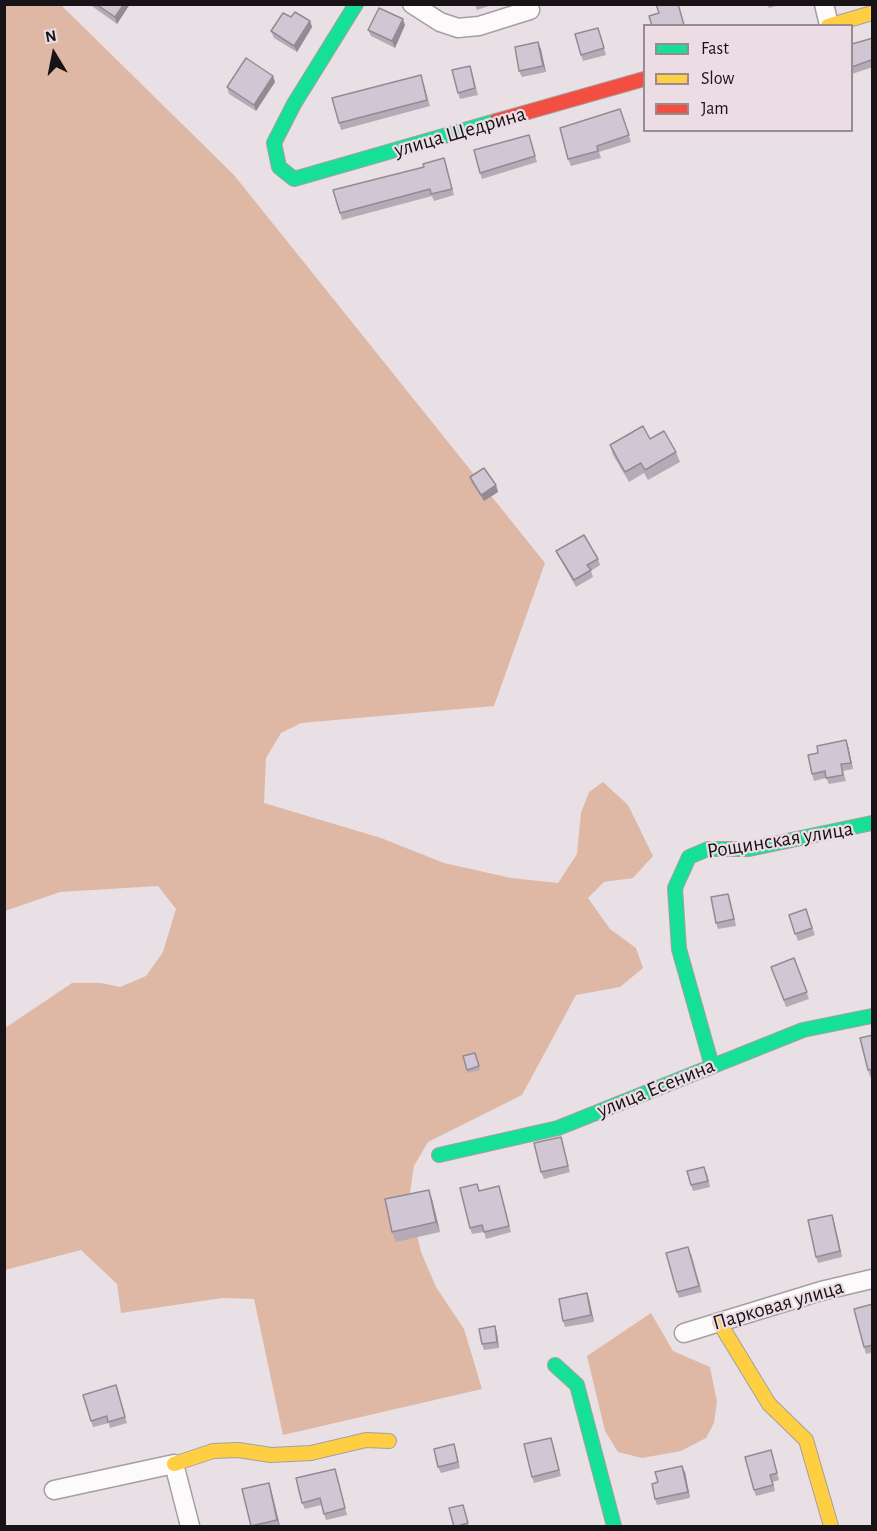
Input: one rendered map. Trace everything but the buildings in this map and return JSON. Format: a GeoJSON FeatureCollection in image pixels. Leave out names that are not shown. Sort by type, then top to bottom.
{"type":"FeatureCollection","features":[{"type":"Feature","properties":{"kind":"street","name":"улица Щедрина"},"geometry":{"type":"LineString","coordinates":[[356,4],[294,104],[274,143],[279,167],[294,179],[643,80]]}},
{"type":"Feature","properties":{"kind":"street"},"geometry":{"type":"LineString","coordinates":[[412,4],[440,22],[458,28],[478,26],[530,10]]}},
{"type":"Feature","properties":{"kind":"street"},"geometry":{"type":"LineString","coordinates":[[824,4],[829,24]]}},
{"type":"Feature","properties":{"kind":"street"},"geometry":{"type":"LineString","coordinates":[[833,24],[873,13]]}},
{"type":"Feature","properties":{"kind":"street","name":"Рощинская улица"},"geometry":{"type":"LineString","coordinates":[[712,1066],[679,949],[675,888],[688,857],[708,849],[749,849],[873,824]]}},
{"type":"Feature","properties":{"kind":"street","name":"улица Есенина"},"geometry":{"type":"LineString","coordinates":[[439,1155],[558,1128],[803,1030],[873,1016]]}},
{"type":"Feature","properties":{"kind":"street","name":"Парковая улица"},"geometry":{"type":"LineString","coordinates":[[684,1333],[821,1291],[873,1279]]}},
{"type":"Feature","properties":{"kind":"street"},"geometry":{"type":"LineString","coordinates":[[719,1322],[769,1404],[806,1440],[831,1527]]}},
{"type":"Feature","properties":{"kind":"street"},"geometry":{"type":"LineString","coordinates":[[555,1365],[577,1385],[614,1527]]}},
{"type":"Feature","properties":{"kind":"street"},"geometry":{"type":"LineString","coordinates":[[54,1490],[174,1464],[213,1451],[238,1450],[271,1455],[310,1453],[366,1440],[389,1441]]}},
{"type":"Feature","properties":{"kind":"street"},"geometry":{"type":"LineString","coordinates":[[174,1464],[190,1527]]}},
{"type":"Feature","properties":{"kind":"shaded area"},"geometry":{"type":"Polygon","coordinates":[[[4,5],[61,5],[234,175],[545,563],[494,706],[301,723],[281,733],[266,758],[264,803],[381,838],[444,863],[511,878],[558,883],[577,854],[581,813],[589,792],[603,782],[628,805],[653,856],[633,878],[604,882],[588,898],[610,929],[636,948],[643,968],[620,987],[576,995],[522,1095],[428,1142],[414,1166],[409,1199],[421,1252],[436,1287],[464,1329],[482,1389],[283,1435],[254,1299],[222,1298],[121,1313],[117,1284],[81,1250],[5,1270],[5,1028],[72,983],[101,983],[120,987],[146,976],[163,952],[176,909],[158,886],[60,892],[5,911],[4,5]]]}},
{"type":"Feature","properties":{"kind":"shaded area"},"geometry":{"type":"Polygon","coordinates":[[[651,1313],[673,1351],[710,1367],[717,1402],[714,1423],[706,1438],[681,1451],[642,1458],[618,1452],[605,1431],[587,1356],[651,1313]]]}},
{"type":"Feature","properties":{"kind":"traffic: fast"},"geometry":{"type":"LineString","coordinates":[[356,4],[294,104],[274,143],[279,167],[294,179],[496,121]]}},
{"type":"Feature","properties":{"kind":"traffic: fast"},"geometry":{"type":"LineString","coordinates":[[712,1066],[679,949],[675,888],[689,857],[708,849],[749,849],[872,823]]}},
{"type":"Feature","properties":{"kind":"traffic: fast"},"geometry":{"type":"LineString","coordinates":[[439,1155],[558,1128],[803,1030],[872,1016]]}},
{"type":"Feature","properties":{"kind":"traffic: fast"},"geometry":{"type":"LineString","coordinates":[[555,1365],[577,1385],[614,1526]]}},
{"type":"Feature","properties":{"kind":"traffic: slow"},"geometry":{"type":"LineString","coordinates":[[835,24],[872,13]]}},
{"type":"Feature","properties":{"kind":"traffic: slow"},"geometry":{"type":"LineString","coordinates":[[719,1322],[769,1404],[806,1440],[831,1526]]}},
{"type":"Feature","properties":{"kind":"traffic: slow"},"geometry":{"type":"LineString","coordinates":[[174,1464],[213,1451],[238,1450],[271,1455],[311,1453],[366,1440],[389,1441]]}},
{"type":"Feature","properties":{"kind":"traffic: jam"},"geometry":{"type":"LineString","coordinates":[[496,121],[643,79]]}}]}
